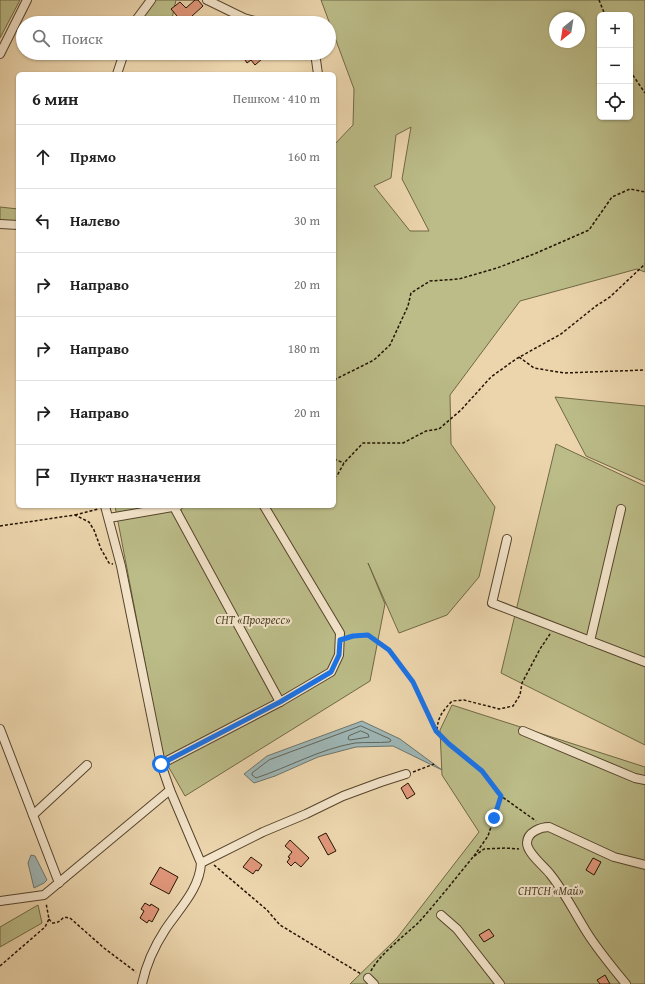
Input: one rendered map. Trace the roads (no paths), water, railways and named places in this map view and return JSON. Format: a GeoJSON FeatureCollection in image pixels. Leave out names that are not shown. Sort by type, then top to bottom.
{"type":"FeatureCollection","features":[{"type":"Feature","properties":{"kind":"street"},"geometry":{"type":"LineString","coordinates":[[19,16],[27,0]]}},
{"type":"Feature","properties":{"kind":"street"},"geometry":{"type":"LineString","coordinates":[[139,16],[151,0]]}},
{"type":"Feature","properties":{"kind":"street"},"geometry":{"type":"LineString","coordinates":[[207,0],[240,16]]}},
{"type":"Feature","properties":{"kind":"street"},"geometry":{"type":"LineString","coordinates":[[0,54],[16,22]]}},
{"type":"Feature","properties":{"kind":"street"},"geometry":{"type":"LineString","coordinates":[[118,72],[122,60]]}},
{"type":"Feature","properties":{"kind":"street"},"geometry":{"type":"LineString","coordinates":[[316,60],[318,72]]}},
{"type":"Feature","properties":{"kind":"street"},"geometry":{"type":"LineString","coordinates":[[0,224],[16,225]]}},
{"type":"Feature","properties":{"kind":"street"},"geometry":{"type":"LineString","coordinates":[[106,508],[120,566],[161,764],[170,790],[204,861]]}},
{"type":"Feature","properties":{"kind":"street"},"geometry":{"type":"LineString","coordinates":[[109,518],[165,508]]}},
{"type":"Feature","properties":{"kind":"street"},"geometry":{"type":"LineString","coordinates":[[177,508],[280,702]]}},
{"type":"Feature","properties":{"kind":"street"},"geometry":{"type":"LineString","coordinates":[[161,764],[280,702],[331,672],[339,655],[340,633],[265,508]]}},
{"type":"Feature","properties":{"kind":"street"},"geometry":{"type":"LineString","coordinates":[[590,641],[621,509]]}},
{"type":"Feature","properties":{"kind":"street"},"geometry":{"type":"LineString","coordinates":[[507,539],[492,603],[645,662]]}},
{"type":"Feature","properties":{"kind":"street"},"geometry":{"type":"LineString","coordinates":[[0,729],[59,883]]}},
{"type":"Feature","properties":{"kind":"street"},"geometry":{"type":"LineString","coordinates":[[523,732],[635,778],[645,780]]}},
{"type":"Feature","properties":{"kind":"street"},"geometry":{"type":"LineString","coordinates":[[33,815],[87,765]]}},
{"type":"Feature","properties":{"kind":"street"},"geometry":{"type":"LineString","coordinates":[[143,981],[145,968],[164,932],[196,883],[204,861],[263,832],[344,796],[406,774]]}},
{"type":"Feature","properties":{"kind":"street"},"geometry":{"type":"LineString","coordinates":[[0,901],[44,895],[170,790]]}},
{"type":"Feature","properties":{"kind":"street"},"geometry":{"type":"LineString","coordinates":[[626,984],[587,932],[551,875],[528,849],[528,837],[534,831],[543,827],[549,827],[614,857],[645,865]]}},
{"type":"Feature","properties":{"kind":"street"},"geometry":{"type":"LineString","coordinates":[[441,915],[458,929],[500,984]]}},
{"type":"Feature","properties":{"kind":"street"},"geometry":{"type":"LineString","coordinates":[[368,978],[374,984]]}},
{"type":"Feature","properties":{"kind":"water"},"geometry":{"type":"Polygon","coordinates":[[[362,721],[400,739],[442,770],[393,746],[356,747],[318,757],[275,776],[254,783],[244,774],[267,756],[362,721]]]}},
{"type":"Feature","properties":{"kind":"water"},"geometry":{"type":"Polygon","coordinates":[[[31,855],[35,856],[47,880],[34,888],[28,863],[31,855]]]}},
{"type":"Feature","properties":{"kind":"park label","name":"СНТ «Прогресс»"},"geometry":{"type":"Point","coordinates":[253,620]}},
{"type":"Feature","properties":{"kind":"park label","name":"СНТСН «Май»"},"geometry":{"type":"Point","coordinates":[551,891]}}]}
